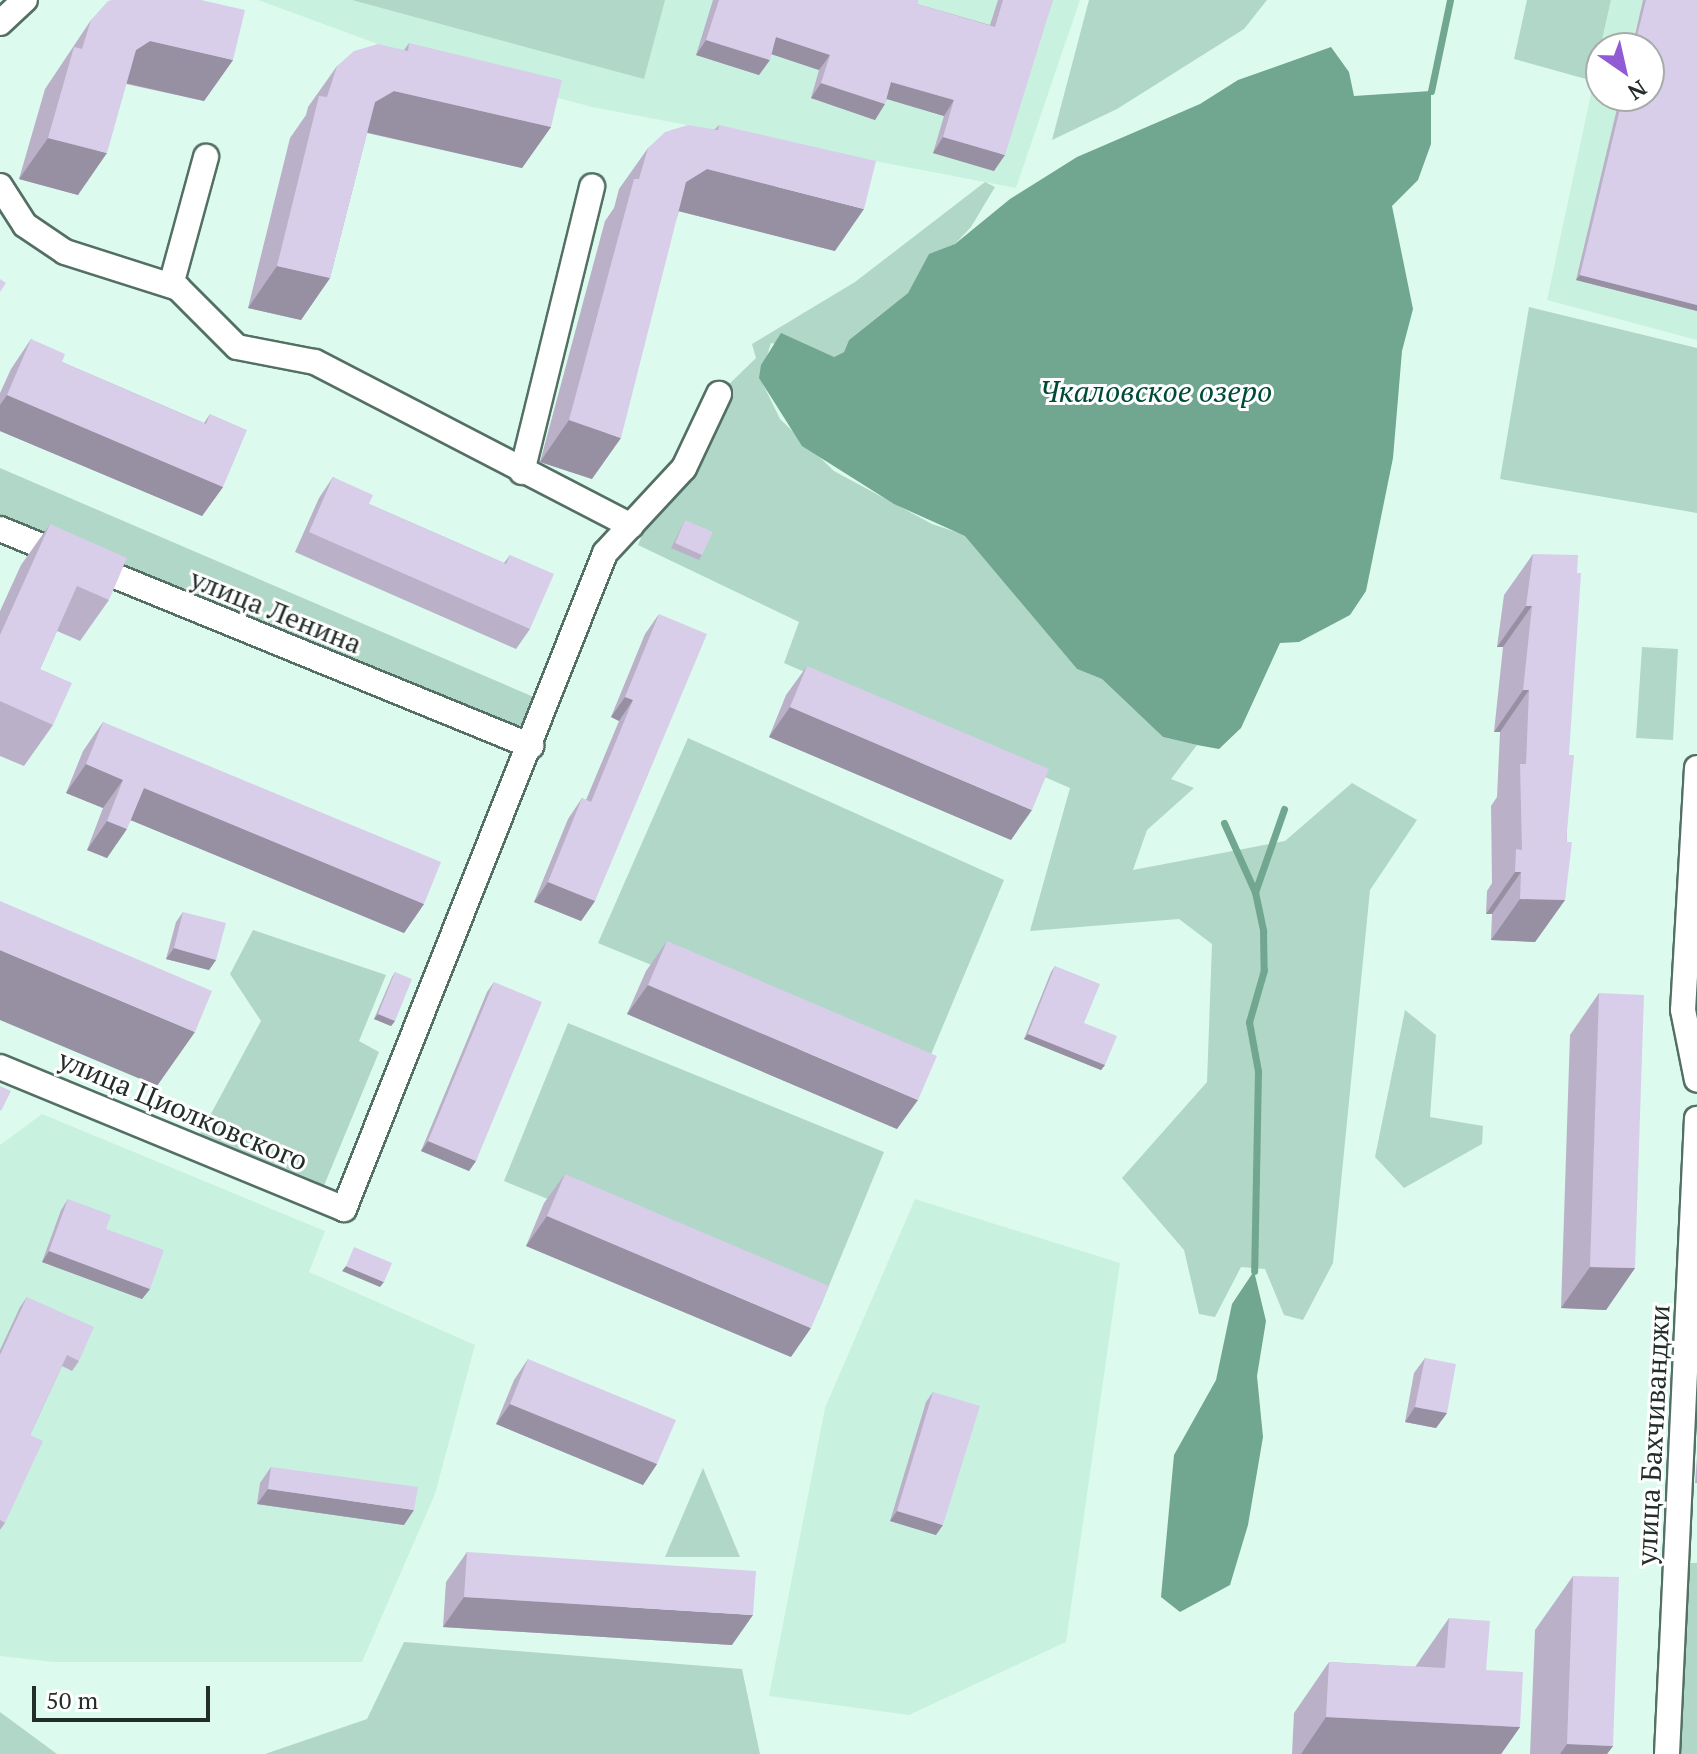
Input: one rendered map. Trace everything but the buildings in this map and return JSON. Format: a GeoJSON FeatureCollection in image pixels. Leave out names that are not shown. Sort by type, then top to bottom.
{"type":"FeatureCollection","features":[{"type":"Feature","properties":{"kind":"street"},"geometry":{"type":"LineString","coordinates":[[0,23],[25,0]]}},
{"type":"Feature","properties":{"kind":"street"},"geometry":{"type":"LineString","coordinates":[[171,285],[206,157]]}},
{"type":"Feature","properties":{"kind":"street"},"geometry":{"type":"LineString","coordinates":[[0,186],[25,225],[65,252],[171,285],[237,347],[315,362],[631,526]]}},
{"type":"Feature","properties":{"kind":"street"},"geometry":{"type":"LineString","coordinates":[[522,472],[592,186]]}},
{"type":"Feature","properties":{"kind":"street"},"geometry":{"type":"LineString","coordinates":[[531,746],[605,553],[684,468],[719,394]]}},
{"type":"Feature","properties":{"kind":"street","name":"улица Ленина"},"geometry":{"type":"LineString","coordinates":[[0,529],[531,746]]}},
{"type":"Feature","properties":{"kind":"street","name":"улица Циолковского"},"geometry":{"type":"LineString","coordinates":[[0,1067],[344,1209],[531,746]]}},
{"type":"Feature","properties":{"kind":"street"},"geometry":{"type":"LineString","coordinates":[[1697,768],[1683,1010],[1697,1080]]}},
{"type":"Feature","properties":{"kind":"street","name":"улица Бахчиванджи"},"geometry":{"type":"LineString","coordinates":[[1667,1754],[1697,1119]]}},
{"type":"Feature","properties":{"kind":"shaded area"},"geometry":{"type":"Polygon","coordinates":[[[258,0],[1080,0],[1016,188],[592,107],[435,65],[258,0]]]}},
{"type":"Feature","properties":{"kind":"shaded area"},"geometry":{"type":"Polygon","coordinates":[[[352,0],[665,0],[644,79],[352,0]]]}},
{"type":"Feature","properties":{"kind":"shaded area"},"geometry":{"type":"Polygon","coordinates":[[[1089,0],[1267,0],[1244,29],[1117,109],[1052,140],[1089,0]]]}},
{"type":"Feature","properties":{"kind":"shaded area"},"geometry":{"type":"Polygon","coordinates":[[[1527,0],[1611,0],[1604,32],[1585,32],[1585,79],[1514,59],[1527,0]]]}},
{"type":"Feature","properties":{"kind":"shaded area"},"geometry":{"type":"Polygon","coordinates":[[[1611,0],[1697,0],[1697,340],[1547,300],[1587,112],[1665,112],[1665,32],[1604,32],[1611,0]]]}},
{"type":"Feature","properties":{"kind":"shaded area"},"geometry":{"type":"Polygon","coordinates":[[[985,182],[995,187],[971,227],[955,244],[929,255],[908,293],[849,340],[844,352],[834,357],[771,343],[760,378],[780,419],[834,471],[932,524],[965,535],[1077,669],[1102,679],[1163,737],[1197,745],[1171,779],[1194,788],[1147,830],[1133,870],[1285,841],[1352,783],[1417,820],[1370,890],[1333,1263],[1303,1320],[1284,1315],[1265,1269],[1241,1267],[1215,1317],[1199,1314],[1184,1250],[1122,1178],[1207,1082],[1212,944],[1179,919],[1030,931],[1070,788],[784,663],[799,622],[638,545],[661,491],[719,394],[756,358],[752,344],[855,282],[985,182]]]}},
{"type":"Feature","properties":{"kind":"shaded area"},"geometry":{"type":"Polygon","coordinates":[[[1529,307],[1697,348],[1697,513],[1500,479],[1529,307]]]}},
{"type":"Feature","properties":{"kind":"shaded area"},"geometry":{"type":"Polygon","coordinates":[[[0,468],[536,698],[523,730],[0,516],[0,468]]]}},
{"type":"Feature","properties":{"kind":"shaded area"},"geometry":{"type":"Polygon","coordinates":[[[1642,647],[1678,649],[1673,740],[1636,738],[1642,647]]]}},
{"type":"Feature","properties":{"kind":"shaded area"},"geometry":{"type":"Polygon","coordinates":[[[688,738],[1004,880],[922,1076],[598,943],[688,738]]]}},
{"type":"Feature","properties":{"kind":"shaded area"},"geometry":{"type":"Polygon","coordinates":[[[253,930],[386,975],[359,1041],[379,1052],[323,1188],[199,1136],[261,1021],[230,974],[253,930]]]}},
{"type":"Feature","properties":{"kind":"shaded area"},"geometry":{"type":"Polygon","coordinates":[[[1405,1010],[1436,1035],[1430,1117],[1483,1126],[1482,1144],[1404,1188],[1375,1157],[1405,1010]]]}},
{"type":"Feature","properties":{"kind":"shaded area"},"geometry":{"type":"Polygon","coordinates":[[[568,1023],[884,1152],[819,1310],[504,1181],[568,1023]]]}},
{"type":"Feature","properties":{"kind":"shaded area"},"geometry":{"type":"Polygon","coordinates":[[[42,1114],[325,1231],[309,1272],[475,1345],[435,1494],[362,1662],[53,1662],[0,1656],[0,1145],[42,1114]]]}},
{"type":"Feature","properties":{"kind":"shaded area"},"geometry":{"type":"Polygon","coordinates":[[[915,1199],[1120,1263],[1066,1642],[909,1715],[769,1696],[825,1408],[915,1199]]]}},
{"type":"Feature","properties":{"kind":"shaded area"},"geometry":{"type":"Polygon","coordinates":[[[703,1468],[740,1557],[665,1557],[703,1468]]]}},
{"type":"Feature","properties":{"kind":"shaded area"},"geometry":{"type":"Polygon","coordinates":[[[1690,1563],[1697,1563],[1697,1754],[1674,1754],[1681,1574],[1690,1563]]]}},
{"type":"Feature","properties":{"kind":"shaded area"},"geometry":{"type":"Polygon","coordinates":[[[404,1642],[742,1669],[760,1754],[265,1754],[367,1719],[404,1642]]]}},
{"type":"Feature","properties":{"kind":"shaded area"},"geometry":{"type":"Polygon","coordinates":[[[0,1712],[57,1754],[0,1754],[0,1712]]]}},
{"type":"Feature","properties":{"kind":"water","name":"Чкаловское озеро"},"geometry":{"type":"Polygon","coordinates":[[[1331,47],[1349,72],[1354,96],[1431,91],[1431,144],[1418,180],[1392,206],[1413,309],[1402,351],[1393,458],[1366,591],[1350,615],[1299,642],[1280,643],[1241,728],[1219,749],[1163,737],[1102,679],[1077,669],[965,536],[894,504],[802,446],[759,378],[761,365],[781,333],[834,357],[844,352],[849,340],[908,293],[929,254],[955,244],[1010,199],[1077,157],[1200,104],[1238,80],[1331,47]]]}},
{"type":"Feature","properties":{"kind":"water"},"geometry":{"type":"Polygon","coordinates":[[[1254,1271],[1266,1321],[1257,1376],[1263,1437],[1248,1525],[1230,1585],[1180,1612],[1161,1597],[1174,1455],[1216,1380],[1232,1304],[1254,1271]]]}},
{"type":"Feature","properties":{"kind":"waterway"},"geometry":{"type":"LineString","coordinates":[[1431,91],[1450,0]]}},
{"type":"Feature","properties":{"kind":"waterway"},"geometry":{"type":"LineString","coordinates":[[1255,892],[1284,809]]}},
{"type":"Feature","properties":{"kind":"waterway"},"geometry":{"type":"LineString","coordinates":[[1224,823],[1255,892],[1263,931],[1264,970],[1249,1022],[1258,1071],[1254,1271]]}}]}
